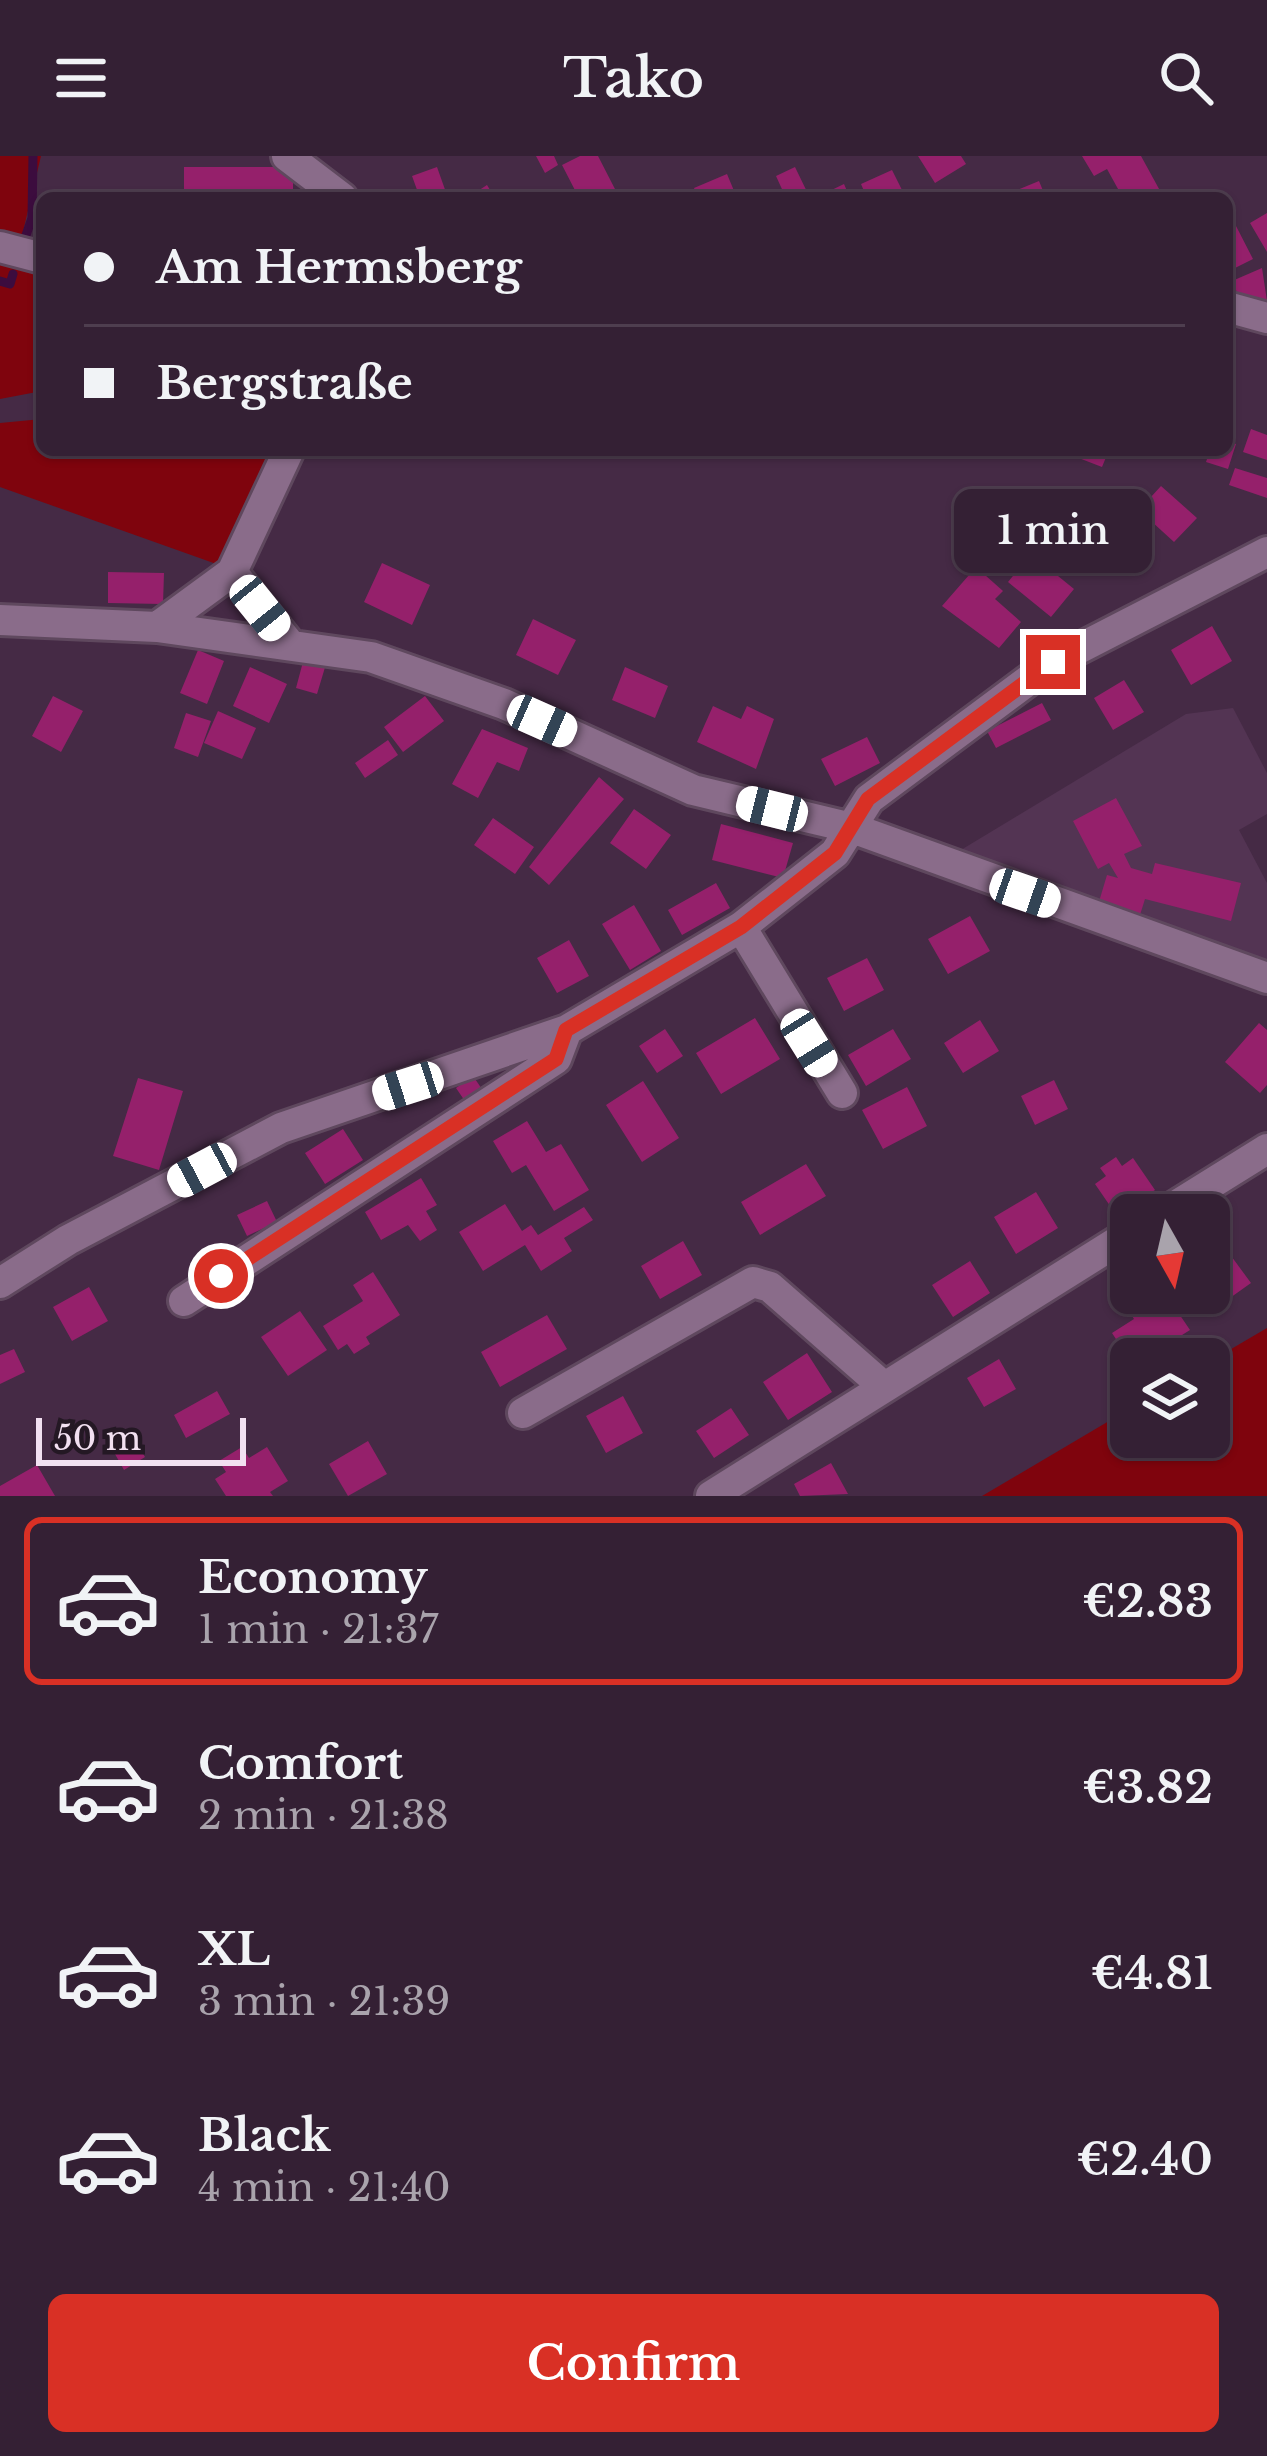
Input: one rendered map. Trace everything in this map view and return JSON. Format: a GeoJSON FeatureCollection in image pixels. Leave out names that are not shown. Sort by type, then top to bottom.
{"type":"FeatureCollection","features":[{"type":"Feature","properties":{"kind":"street"},"geometry":{"type":"LineString","coordinates":[[287,156],[334,192]]}},
{"type":"Feature","properties":{"kind":"street"},"geometry":{"type":"LineString","coordinates":[[0,247],[36,256]]}},
{"type":"Feature","properties":{"kind":"street"},"geometry":{"type":"LineString","coordinates":[[1233,309],[1267,318]]}},
{"type":"Feature","properties":{"kind":"street"},"geometry":{"type":"LineString","coordinates":[[157,627],[232,572],[286,456]]}},
{"type":"Feature","properties":{"kind":"street"},"geometry":{"type":"LineString","coordinates":[[0,1283],[68,1240],[281,1128],[566,1030],[729,934],[835,853],[868,799],[1053,662],[1267,552]]}},
{"type":"Feature","properties":{"kind":"street"},"geometry":{"type":"LineString","coordinates":[[232,572],[288,642]]}},
{"type":"Feature","properties":{"kind":"street"},"geometry":{"type":"LineString","coordinates":[[0,620],[157,627],[370,657],[503,704],[693,790],[852,828],[1267,978]]}},
{"type":"Feature","properties":{"kind":"street"},"geometry":{"type":"LineString","coordinates":[[729,934],[800,1058]]}},
{"type":"Feature","properties":{"kind":"street"},"geometry":{"type":"LineString","coordinates":[[729,934],[842,1093]]}},
{"type":"Feature","properties":{"kind":"street"},"geometry":{"type":"LineString","coordinates":[[184,1301],[556,1059],[566,1030]]}},
{"type":"Feature","properties":{"kind":"street"},"geometry":{"type":"LineString","coordinates":[[1195,1194],[1267,1149]]}},
{"type":"Feature","properties":{"kind":"street"},"geometry":{"type":"LineString","coordinates":[[711,1496],[1110,1246]]}},
{"type":"Feature","properties":{"kind":"street"},"geometry":{"type":"LineString","coordinates":[[523,1412],[753,1282],[770,1287],[884,1387]]}},
{"type":"Feature","properties":{"kind":"shaded area"},"geometry":{"type":"Polygon","coordinates":[[[0,156],[41,156],[21,240],[0,235],[0,156]]]}},
{"type":"Feature","properties":{"kind":"shaded area"},"geometry":{"type":"Polygon","coordinates":[[[0,257],[36,266],[36,392],[0,399],[0,257]]]}},
{"type":"Feature","properties":{"kind":"shaded area"},"geometry":{"type":"Polygon","coordinates":[[[36,420],[36,456],[272,456],[222,566],[0,487],[0,423],[36,420]]]}},
{"type":"Feature","properties":{"kind":"shaded area"},"geometry":{"type":"Polygon","coordinates":[[[1233,708],[1267,773],[1267,814],[1239,830],[1267,883],[1267,973],[946,859],[1186,714],[1233,708]]]}},
{"type":"Feature","properties":{"kind":"shaded area"},"geometry":{"type":"Polygon","coordinates":[[[1267,1328],[1267,1496],[982,1496],[1110,1420],[1110,1458],[1230,1458],[1230,1350],[1267,1328]]]}},
{"type":"Feature","properties":{"kind":"building"},"geometry":{"type":"Polygon","coordinates":[[[536,156],[554,156],[558,165],[545,173],[536,156]]]}},
{"type":"Feature","properties":{"kind":"building"},"geometry":{"type":"Polygon","coordinates":[[[580,156],[598,156],[616,191],[576,192],[562,165],[580,156]]]}},
{"type":"Feature","properties":{"kind":"building"},"geometry":{"type":"Polygon","coordinates":[[[918,156],[961,156],[966,164],[935,183],[918,156]]]}},
{"type":"Feature","properties":{"kind":"building"},"geometry":{"type":"Polygon","coordinates":[[[1082,156],[1141,156],[1161,192],[1120,192],[1107,169],[1094,176],[1082,156]]]}},
{"type":"Feature","properties":{"kind":"building"},"geometry":{"type":"Polygon","coordinates":[[[184,167],[293,167],[293,192],[184,192],[184,167]]]}},
{"type":"Feature","properties":{"kind":"building"},"geometry":{"type":"Polygon","coordinates":[[[437,167],[446,192],[418,192],[412,176],[437,167]]]}},
{"type":"Feature","properties":{"kind":"building"},"geometry":{"type":"Polygon","coordinates":[[[795,167],[807,192],[783,192],[776,176],[795,167]]]}},
{"type":"Feature","properties":{"kind":"building"},"geometry":{"type":"Polygon","coordinates":[[[892,170],[903,192],[864,192],[861,184],[892,170]]]}},
{"type":"Feature","properties":{"kind":"building"},"geometry":{"type":"Polygon","coordinates":[[[727,174],[734,192],[696,192],[694,188],[727,174]]]}},
{"type":"Feature","properties":{"kind":"building"},"geometry":{"type":"Polygon","coordinates":[[[1039,181],[1044,192],[1012,192],[1039,181]]]}},
{"type":"Feature","properties":{"kind":"building"},"geometry":{"type":"Polygon","coordinates":[[[1267,213],[1267,252],[1250,223],[1267,213]]]}},
{"type":"Feature","properties":{"kind":"building"},"geometry":{"type":"Polygon","coordinates":[[[1233,227],[1253,259],[1233,269],[1233,227]]]}},
{"type":"Feature","properties":{"kind":"building"},"geometry":{"type":"Polygon","coordinates":[[[1262,268],[1267,301],[1242,304],[1233,281],[1262,268]]]}},
{"type":"Feature","properties":{"kind":"building"},"geometry":{"type":"Polygon","coordinates":[[[1251,429],[1267,435],[1267,460],[1243,452],[1251,429]]]}},
{"type":"Feature","properties":{"kind":"building"},"geometry":{"type":"Polygon","coordinates":[[[1074,456],[1107,456],[1102,467],[1074,456]]]}},
{"type":"Feature","properties":{"kind":"building"},"geometry":{"type":"Polygon","coordinates":[[[1208,456],[1232,456],[1228,469],[1206,462],[1208,456]]]}},
{"type":"Feature","properties":{"kind":"building"},"geometry":{"type":"Polygon","coordinates":[[[1235,468],[1267,478],[1267,498],[1229,485],[1235,468]]]}},
{"type":"Feature","properties":{"kind":"building"},"geometry":{"type":"Polygon","coordinates":[[[1161,486],[1197,518],[1174,542],[1139,510],[1161,486]]]}},
{"type":"Feature","properties":{"kind":"building"},"geometry":{"type":"Polygon","coordinates":[[[1098,487],[1130,516],[1101,545],[1080,524],[1093,511],[1083,501],[1098,487]]]}},
{"type":"Feature","properties":{"kind":"building"},"geometry":{"type":"Polygon","coordinates":[[[1035,490],[1063,504],[1048,533],[1021,519],[1035,490]]]}},
{"type":"Feature","properties":{"kind":"building"},"geometry":{"type":"Polygon","coordinates":[[[1031,554],[1074,589],[1051,617],[1008,582],[1031,554]]]}},
{"type":"Feature","properties":{"kind":"building"},"geometry":{"type":"Polygon","coordinates":[[[382,563],[430,585],[412,625],[364,602],[382,563]]]}},
{"type":"Feature","properties":{"kind":"building"},"geometry":{"type":"Polygon","coordinates":[[[976,567],[1003,591],[995,599],[1021,622],[999,648],[942,606],[976,567]]]}},
{"type":"Feature","properties":{"kind":"building"},"geometry":{"type":"Polygon","coordinates":[[[108,572],[164,573],[163,604],[108,603],[108,572]]]}},
{"type":"Feature","properties":{"kind":"building"},"geometry":{"type":"Polygon","coordinates":[[[533,619],[576,640],[558,675],[516,655],[533,619]]]}},
{"type":"Feature","properties":{"kind":"building"},"geometry":{"type":"Polygon","coordinates":[[[1212,626],[1232,661],[1191,685],[1171,650],[1212,626]]]}},
{"type":"Feature","properties":{"kind":"building"},"geometry":{"type":"Polygon","coordinates":[[[198,650],[224,661],[207,704],[180,693],[198,650]]]}},
{"type":"Feature","properties":{"kind":"building"},"geometry":{"type":"Polygon","coordinates":[[[304,658],[326,664],[317,694],[296,688],[304,658]]]}},
{"type":"Feature","properties":{"kind":"building"},"geometry":{"type":"Polygon","coordinates":[[[250,667],[287,684],[269,723],[233,706],[250,667]]]}},
{"type":"Feature","properties":{"kind":"building"},"geometry":{"type":"Polygon","coordinates":[[[625,667],[668,686],[655,718],[612,700],[625,667]]]}},
{"type":"Feature","properties":{"kind":"building"},"geometry":{"type":"Polygon","coordinates":[[[1124,680],[1144,712],[1113,730],[1094,698],[1124,680]]]}},
{"type":"Feature","properties":{"kind":"building"},"geometry":{"type":"Polygon","coordinates":[[[53,696],[83,711],[61,752],[32,736],[53,696]]]}},
{"type":"Feature","properties":{"kind":"building"},"geometry":{"type":"Polygon","coordinates":[[[425,696],[444,721],[403,752],[384,727],[425,696]]]}},
{"type":"Feature","properties":{"kind":"building"},"geometry":{"type":"Polygon","coordinates":[[[1042,703],[1051,720],[996,748],[987,731],[1042,703]]]}},
{"type":"Feature","properties":{"kind":"building"},"geometry":{"type":"Polygon","coordinates":[[[713,706],[741,719],[747,706],[774,719],[756,769],[697,742],[713,706]]]}},
{"type":"Feature","properties":{"kind":"building"},"geometry":{"type":"Polygon","coordinates":[[[218,711],[256,728],[242,759],[204,743],[218,711]]]}},
{"type":"Feature","properties":{"kind":"building"},"geometry":{"type":"Polygon","coordinates":[[[186,713],[211,721],[198,757],[174,748],[186,713]]]}},
{"type":"Feature","properties":{"kind":"building"},"geometry":{"type":"Polygon","coordinates":[[[482,729],[528,748],[519,771],[497,762],[478,798],[452,784],[482,729]]]}},
{"type":"Feature","properties":{"kind":"building"},"geometry":{"type":"Polygon","coordinates":[[[867,737],[880,763],[835,786],[821,759],[867,737]]]}},
{"type":"Feature","properties":{"kind":"building"},"geometry":{"type":"Polygon","coordinates":[[[388,740],[398,755],[365,778],[355,763],[388,740]]]}},
{"type":"Feature","properties":{"kind":"building"},"geometry":{"type":"Polygon","coordinates":[[[599,777],[624,799],[549,885],[529,867],[599,777]]]}},
{"type":"Feature","properties":{"kind":"building"},"geometry":{"type":"Polygon","coordinates":[[[1116,798],[1142,846],[1124,854],[1131,868],[1152,874],[1155,863],[1241,883],[1231,921],[1145,899],[1139,918],[1098,905],[1107,875],[1118,878],[1109,863],[1098,869],[1073,821],[1116,798]]]}},
{"type":"Feature","properties":{"kind":"building"},"geometry":{"type":"Polygon","coordinates":[[[634,809],[671,835],[646,869],[610,843],[634,809]]]}},
{"type":"Feature","properties":{"kind":"building"},"geometry":{"type":"Polygon","coordinates":[[[493,818],[534,847],[515,874],[474,845],[493,818]]]}},
{"type":"Feature","properties":{"kind":"building"},"geometry":{"type":"Polygon","coordinates":[[[721,824],[793,843],[783,878],[712,860],[721,824]]]}},
{"type":"Feature","properties":{"kind":"building"},"geometry":{"type":"Polygon","coordinates":[[[716,883],[730,908],[682,935],[668,910],[716,883]]]}},
{"type":"Feature","properties":{"kind":"building"},"geometry":{"type":"Polygon","coordinates":[[[634,905],[661,951],[630,970],[602,924],[634,905]]]}},
{"type":"Feature","properties":{"kind":"building"},"geometry":{"type":"Polygon","coordinates":[[[970,916],[990,951],[948,974],[928,939],[970,916]]]}},
{"type":"Feature","properties":{"kind":"building"},"geometry":{"type":"Polygon","coordinates":[[[569,940],[589,976],[557,993],[537,958],[569,940]]]}},
{"type":"Feature","properties":{"kind":"building"},"geometry":{"type":"Polygon","coordinates":[[[867,958],[884,990],[844,1011],[827,978],[867,958]]]}},
{"type":"Feature","properties":{"kind":"building"},"geometry":{"type":"Polygon","coordinates":[[[755,1018],[780,1059],[721,1094],[696,1053],[755,1018]]]}},
{"type":"Feature","properties":{"kind":"building"},"geometry":{"type":"Polygon","coordinates":[[[980,1020],[999,1051],[963,1073],[944,1043],[980,1020]]]}},
{"type":"Feature","properties":{"kind":"building"},"geometry":{"type":"Polygon","coordinates":[[[1259,1023],[1267,1030],[1267,1085],[1260,1093],[1225,1062],[1259,1023]]]}},
{"type":"Feature","properties":{"kind":"building"},"geometry":{"type":"Polygon","coordinates":[[[665,1029],[683,1056],[657,1073],[639,1046],[665,1029]]]}},
{"type":"Feature","properties":{"kind":"building"},"geometry":{"type":"Polygon","coordinates":[[[893,1029],[911,1059],[866,1086],[848,1055],[893,1029]]]}},
{"type":"Feature","properties":{"kind":"building"},"geometry":{"type":"Polygon","coordinates":[[[473,1076],[486,1095],[469,1107],[456,1088],[473,1076]]]}},
{"type":"Feature","properties":{"kind":"building"},"geometry":{"type":"Polygon","coordinates":[[[138,1078],[183,1091],[159,1170],[113,1156],[138,1078]]]}},
{"type":"Feature","properties":{"kind":"building"},"geometry":{"type":"Polygon","coordinates":[[[1054,1080],[1068,1109],[1035,1125],[1021,1096],[1054,1080]]]}},
{"type":"Feature","properties":{"kind":"building"},"geometry":{"type":"Polygon","coordinates":[[[643,1081],[679,1138],[642,1162],[606,1105],[643,1081]]]}},
{"type":"Feature","properties":{"kind":"building"},"geometry":{"type":"Polygon","coordinates":[[[907,1087],[927,1126],[883,1149],[862,1110],[907,1087]]]}},
{"type":"Feature","properties":{"kind":"building"},"geometry":{"type":"Polygon","coordinates":[[[527,1121],[546,1152],[561,1144],[589,1190],[554,1211],[526,1165],[512,1173],[493,1141],[527,1121]]]}},
{"type":"Feature","properties":{"kind":"building"},"geometry":{"type":"Polygon","coordinates":[[[343,1129],[363,1160],[325,1184],[305,1153],[343,1129]]]}},
{"type":"Feature","properties":{"kind":"building"},"geometry":{"type":"Polygon","coordinates":[[[1116,1157],[1122,1166],[1133,1158],[1155,1190],[1110,1194],[1110,1206],[1095,1184],[1106,1176],[1100,1168],[1116,1157]]]}},
{"type":"Feature","properties":{"kind":"building"},"geometry":{"type":"Polygon","coordinates":[[[806,1164],[826,1196],[760,1235],[741,1202],[806,1164]]]}},
{"type":"Feature","properties":{"kind":"building"},"geometry":{"type":"Polygon","coordinates":[[[421,1178],[437,1205],[426,1211],[437,1230],[420,1241],[408,1225],[381,1240],[365,1212],[421,1178]]]}},
{"type":"Feature","properties":{"kind":"building"},"geometry":{"type":"Polygon","coordinates":[[[1036,1192],[1058,1228],[1016,1254],[994,1217],[1036,1192]]]}},
{"type":"Feature","properties":{"kind":"building"},"geometry":{"type":"Polygon","coordinates":[[[267,1201],[277,1222],[247,1236],[237,1215],[267,1201]]]}},
{"type":"Feature","properties":{"kind":"building"},"geometry":{"type":"Polygon","coordinates":[[[505,1204],[522,1231],[531,1225],[538,1235],[584,1207],[593,1220],[564,1238],[572,1251],[541,1271],[525,1245],[483,1271],[459,1232],[505,1204]]]}},
{"type":"Feature","properties":{"kind":"building"},"geometry":{"type":"Polygon","coordinates":[[[683,1241],[702,1275],[660,1299],[641,1266],[683,1241]]]}},
{"type":"Feature","properties":{"kind":"building"},"geometry":{"type":"Polygon","coordinates":[[[1230,1254],[1251,1283],[1230,1298],[1230,1254]]]}},
{"type":"Feature","properties":{"kind":"building"},"geometry":{"type":"Polygon","coordinates":[[[970,1261],[990,1293],[953,1317],[932,1285],[970,1261]]]}},
{"type":"Feature","properties":{"kind":"building"},"geometry":{"type":"Polygon","coordinates":[[[373,1272],[400,1315],[366,1337],[370,1344],[354,1354],[347,1344],[338,1350],[323,1326],[363,1301],[353,1285],[373,1272]]]}},
{"type":"Feature","properties":{"kind":"building"},"geometry":{"type":"Polygon","coordinates":[[[89,1287],[108,1321],[72,1341],[53,1307],[89,1287]]]}},
{"type":"Feature","properties":{"kind":"building"},"geometry":{"type":"Polygon","coordinates":[[[300,1311],[327,1350],[288,1376],[261,1337],[300,1311]]]}},
{"type":"Feature","properties":{"kind":"building"},"geometry":{"type":"Polygon","coordinates":[[[1131,1314],[1179,1314],[1190,1330],[1177,1338],[1115,1338],[1112,1333],[1134,1319],[1131,1314]]]}},
{"type":"Feature","properties":{"kind":"building"},"geometry":{"type":"Polygon","coordinates":[[[547,1315],[567,1349],[500,1387],[481,1352],[547,1315]]]}},
{"type":"Feature","properties":{"kind":"building"},"geometry":{"type":"Polygon","coordinates":[[[14,1349],[25,1372],[0,1384],[0,1355],[14,1349]]]}},
{"type":"Feature","properties":{"kind":"building"},"geometry":{"type":"Polygon","coordinates":[[[807,1353],[832,1392],[788,1420],[763,1382],[807,1353]]]}},
{"type":"Feature","properties":{"kind":"building"},"geometry":{"type":"Polygon","coordinates":[[[999,1359],[1016,1389],[984,1407],[967,1378],[999,1359]]]}},
{"type":"Feature","properties":{"kind":"building"},"geometry":{"type":"Polygon","coordinates":[[[217,1391],[230,1414],[186,1438],[174,1415],[217,1391]]]}},
{"type":"Feature","properties":{"kind":"building"},"geometry":{"type":"Polygon","coordinates":[[[623,1396],[643,1433],[606,1453],[586,1416],[623,1396]]]}},
{"type":"Feature","properties":{"kind":"building"},"geometry":{"type":"Polygon","coordinates":[[[731,1408],[749,1435],[714,1458],[696,1431],[731,1408]]]}},
{"type":"Feature","properties":{"kind":"building"},"geometry":{"type":"Polygon","coordinates":[[[368,1441],[387,1474],[348,1496],[329,1464],[368,1441]]]}},
{"type":"Feature","properties":{"kind":"building"},"geometry":{"type":"Polygon","coordinates":[[[136,1442],[145,1457],[124,1470],[115,1454],[136,1442]]]}},
{"type":"Feature","properties":{"kind":"building"},"geometry":{"type":"Polygon","coordinates":[[[242,1447],[249,1458],[267,1447],[288,1481],[270,1492],[273,1496],[226,1496],[215,1479],[226,1472],[219,1461],[242,1447]]]}},
{"type":"Feature","properties":{"kind":"building"},"geometry":{"type":"Polygon","coordinates":[[[831,1463],[848,1494],[800,1496],[794,1484],[831,1463]]]}},
{"type":"Feature","properties":{"kind":"building"},"geometry":{"type":"Polygon","coordinates":[[[37,1465],[55,1496],[0,1496],[0,1486],[37,1465]]]}},
{"type":"Feature","properties":{"kind":"waterway"},"geometry":{"type":"LineString","coordinates":[[25,238],[32,218],[33,156]]}},
{"type":"Feature","properties":{"kind":"waterway"},"geometry":{"type":"LineString","coordinates":[[0,281],[10,284],[13,274]]}},
{"type":"Feature","properties":{"kind":"route"},"geometry":{"type":"LineString","coordinates":[[221,1276],[556,1059],[566,1030],[741,927],[835,853],[868,799],[1053,662]]}}]}
